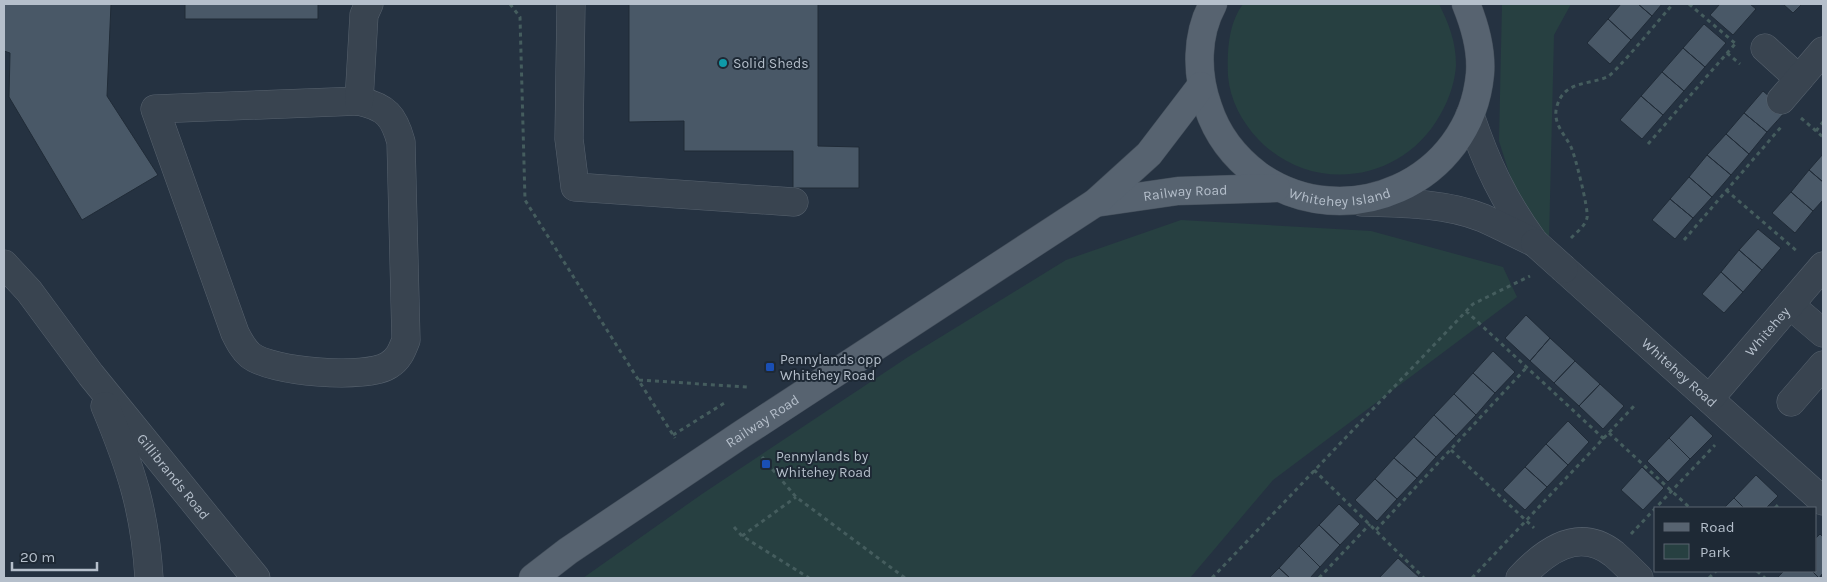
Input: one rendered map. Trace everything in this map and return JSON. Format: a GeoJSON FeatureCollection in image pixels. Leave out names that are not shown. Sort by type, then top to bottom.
{"type":"FeatureCollection","features":[{"type":"Feature","properties":{"kind":"main road","name":"Whitehey Island"},"geometry":{"type":"LineString","coordinates":[[1213,4],[1208,12],[1199,49],[1201,86],[1215,128],[1241,162],[1276,188],[1313,200],[1351,202],[1389,194],[1423,175],[1451,148],[1470,115],[1480,74],[1477,31],[1466,4]]}},
{"type":"Feature","properties":{"kind":"main road"},"geometry":{"type":"LineString","coordinates":[[1477,31],[1480,4]]}},
{"type":"Feature","properties":{"kind":"main road","name":"Railway Road"},"geometry":{"type":"LineString","coordinates":[[534,578],[568,551],[742,434],[1095,203],[1149,154],[1201,86]]}},
{"type":"Feature","properties":{"kind":"main road","name":"Railway Road"},"geometry":{"type":"LineString","coordinates":[[1095,203],[1178,191],[1276,188]]}},
{"type":"Feature","properties":{"kind":"street"},"geometry":{"type":"LineString","coordinates":[[358,101],[364,15],[368,4]]}},
{"type":"Feature","properties":{"kind":"street"},"geometry":{"type":"LineString","coordinates":[[571,4],[569,139],[575,187],[794,202]]}},
{"type":"Feature","properties":{"kind":"street"},"geometry":{"type":"LineString","coordinates":[[1765,48],[1799,79]]}},
{"type":"Feature","properties":{"kind":"street"},"geometry":{"type":"LineString","coordinates":[[1781,113],[1799,79],[1823,51]]}},
{"type":"Feature","properties":{"kind":"street"},"geometry":{"type":"LineString","coordinates":[[358,101],[376,104],[387,112],[396,124],[401,142],[406,340],[400,355],[388,366],[374,370],[340,372],[278,367],[262,362],[249,355],[235,333],[155,109],[358,101]]}},
{"type":"Feature","properties":{"kind":"street"},"geometry":{"type":"LineString","coordinates":[[1470,115],[1483,155],[1498,187],[1535,243]]}},
{"type":"Feature","properties":{"kind":"street"},"geometry":{"type":"LineString","coordinates":[[1351,202],[1410,203],[1449,209],[1482,218],[1535,243]]}},
{"type":"Feature","properties":{"kind":"street","name":"Whitehey Road"},"geometry":{"type":"LineString","coordinates":[[1535,243],[1823,501]]}},
{"type":"Feature","properties":{"kind":"street","name":"Gillibrands Road"},"geometry":{"type":"LineString","coordinates":[[4,264],[29,291],[91,375],[256,578]]}},
{"type":"Feature","properties":{"kind":"street","name":"Whitehey"},"geometry":{"type":"LineString","coordinates":[[1710,398],[1821,268]]}},
{"type":"Feature","properties":{"kind":"street"},"geometry":{"type":"LineString","coordinates":[[1790,304],[1823,333]]}},
{"type":"Feature","properties":{"kind":"street"},"geometry":{"type":"LineString","coordinates":[[1791,402],[1823,366]]}},
{"type":"Feature","properties":{"kind":"street","name":"Gillibrands Road"},"geometry":{"type":"LineString","coordinates":[[91,375],[127,459],[140,504],[148,578]]}},
{"type":"Feature","properties":{"kind":"street"},"geometry":{"type":"LineString","coordinates":[[1520,578],[1535,562],[1556,548],[1572,543],[1585,543],[1613,553],[1639,578]]}},
{"type":"Feature","properties":{"kind":"path"},"geometry":{"type":"LineString","coordinates":[[510,4],[520,17],[525,200],[674,436],[726,402]]}},
{"type":"Feature","properties":{"kind":"path"},"geometry":{"type":"LineString","coordinates":[[1568,241],[1582,228],[1587,218],[1588,208],[1572,150],[1557,124],[1555,115],[1561,95],[1577,84],[1608,77],[1673,4]]}},
{"type":"Feature","properties":{"kind":"path"},"geometry":{"type":"LineString","coordinates":[[1689,4],[1735,44],[1765,48]]}},
{"type":"Feature","properties":{"kind":"path"},"geometry":{"type":"LineString","coordinates":[[1648,144],[1735,44]]}},
{"type":"Feature","properties":{"kind":"path"},"geometry":{"type":"LineString","coordinates":[[1684,240],[1726,190],[1781,113]]}},
{"type":"Feature","properties":{"kind":"path"},"geometry":{"type":"LineString","coordinates":[[1816,131],[1823,122]]}},
{"type":"Feature","properties":{"kind":"path"},"geometry":{"type":"LineString","coordinates":[[1726,190],[1821,268]]}},
{"type":"Feature","properties":{"kind":"path"},"geometry":{"type":"LineString","coordinates":[[1212,578],[1314,470],[1363,422],[1473,304],[1532,275]]}},
{"type":"Feature","properties":{"kind":"path"},"geometry":{"type":"LineString","coordinates":[[1466,311],[1604,439]]}},
{"type":"Feature","properties":{"kind":"path"},"geometry":{"type":"LineString","coordinates":[[1376,530],[1527,367]]}},
{"type":"Feature","properties":{"kind":"path"},"geometry":{"type":"LineString","coordinates":[[638,380],[747,387]]}},
{"type":"Feature","properties":{"kind":"path"},"geometry":{"type":"LineString","coordinates":[[1472,578],[1634,406]]}},
{"type":"Feature","properties":{"kind":"path"},"geometry":{"type":"LineString","coordinates":[[1609,433],[1689,507]]}},
{"type":"Feature","properties":{"kind":"path"},"geometry":{"type":"LineString","coordinates":[[1656,507],[1715,445]]}},
{"type":"Feature","properties":{"kind":"path"},"geometry":{"type":"LineString","coordinates":[[1451,450],[1556,548]]}},
{"type":"Feature","properties":{"kind":"path"},"geometry":{"type":"LineString","coordinates":[[762,457],[796,497],[905,578]]}},
{"type":"Feature","properties":{"kind":"path"},"geometry":{"type":"LineString","coordinates":[[1314,470],[1424,578]]}},
{"type":"Feature","properties":{"kind":"path"},"geometry":{"type":"LineString","coordinates":[[742,536],[796,497]]}},
{"type":"Feature","properties":{"kind":"path"},"geometry":{"type":"LineString","coordinates":[[1776,507],[1780,503]]}},
{"type":"Feature","properties":{"kind":"path"},"geometry":{"type":"LineString","coordinates":[[1613,553],[1654,509]]}},
{"type":"Feature","properties":{"kind":"path"},"geometry":{"type":"LineString","coordinates":[[1319,578],[1370,524]]}},
{"type":"Feature","properties":{"kind":"path"},"geometry":{"type":"LineString","coordinates":[[734,527],[742,536],[809,578]]}},
{"type":"Feature","properties":{"kind":"green space"},"geometry":{"type":"Polygon","coordinates":[[[1243,4],[1439,4],[1451,33],[1456,57],[1453,84],[1440,115],[1424,138],[1404,155],[1380,167],[1355,174],[1330,174],[1304,169],[1280,157],[1252,132],[1242,118],[1231,94],[1228,76],[1228,57],[1231,29],[1243,4]]]}},
{"type":"Feature","properties":{"kind":"green space"},"geometry":{"type":"Polygon","coordinates":[[[1502,4],[1571,4],[1554,35],[1549,239],[1520,207],[1499,141],[1502,4]]]}},
{"type":"Feature","properties":{"kind":"green space"},"geometry":{"type":"Polygon","coordinates":[[[1181,220],[1371,231],[1503,267],[1517,297],[1273,480],[1190,578],[583,578],[702,494],[908,357],[1066,260],[1181,220]]]}},
{"type":"Feature","properties":{"kind":"building"},"geometry":{"type":"Polygon","coordinates":[[[4,4],[111,4],[107,96],[158,175],[82,220],[9,97],[10,53],[4,51],[4,4]]]}},
{"type":"Feature","properties":{"kind":"building"},"geometry":{"type":"Polygon","coordinates":[[[185,4],[318,4],[318,19],[185,19],[185,4]]]}},
{"type":"Feature","properties":{"kind":"building","name":"Solid Sheds"},"geometry":{"type":"Polygon","coordinates":[[[629,4],[818,4],[818,146],[859,147],[859,188],[793,188],[793,151],[684,151],[684,121],[629,122],[629,4]]]}},
{"type":"Feature","properties":{"kind":"building"},"geometry":{"type":"Polygon","coordinates":[[[1621,4],[1638,4],[1652,16],[1631,40],[1608,19],[1621,4]]]}},
{"type":"Feature","properties":{"kind":"building"},"geometry":{"type":"Polygon","coordinates":[[[1638,4],[1662,4],[1652,16],[1638,4]]]}},
{"type":"Feature","properties":{"kind":"building"},"geometry":{"type":"Polygon","coordinates":[[[1720,4],[1750,4],[1756,9],[1733,35],[1710,15],[1720,4]]]}},
{"type":"Feature","properties":{"kind":"building"},"geometry":{"type":"Polygon","coordinates":[[[1783,4],[1802,4],[1793,13],[1783,4]]]}},
{"type":"Feature","properties":{"kind":"building"},"geometry":{"type":"Polygon","coordinates":[[[1608,19],[1631,40],[1610,64],[1587,43],[1608,19]]]}},
{"type":"Feature","properties":{"kind":"building"},"geometry":{"type":"Polygon","coordinates":[[[1704,24],[1726,43],[1705,67],[1683,48],[1704,24]]]}},
{"type":"Feature","properties":{"kind":"building"},"geometry":{"type":"Polygon","coordinates":[[[1683,48],[1705,67],[1684,91],[1662,72],[1683,48]]]}},
{"type":"Feature","properties":{"kind":"building"},"geometry":{"type":"Polygon","coordinates":[[[1662,72],[1684,91],[1663,115],[1641,96],[1662,72]]]}},
{"type":"Feature","properties":{"kind":"building"},"geometry":{"type":"Polygon","coordinates":[[[1763,91],[1786,111],[1767,132],[1744,113],[1763,91]]]}},
{"type":"Feature","properties":{"kind":"building"},"geometry":{"type":"Polygon","coordinates":[[[1641,96],[1663,115],[1642,139],[1620,120],[1641,96]]]}},
{"type":"Feature","properties":{"kind":"building"},"geometry":{"type":"Polygon","coordinates":[[[1744,113],[1767,132],[1749,154],[1726,134],[1744,113]]]}},
{"type":"Feature","properties":{"kind":"building"},"geometry":{"type":"Polygon","coordinates":[[[1726,134],[1749,154],[1731,175],[1707,155],[1726,134]]]}},
{"type":"Feature","properties":{"kind":"building"},"geometry":{"type":"Polygon","coordinates":[[[1823,154],[1823,182],[1809,170],[1823,154]]]}},
{"type":"Feature","properties":{"kind":"building"},"geometry":{"type":"Polygon","coordinates":[[[1707,155],[1731,175],[1712,197],[1689,177],[1707,155]]]}},
{"type":"Feature","properties":{"kind":"building"},"geometry":{"type":"Polygon","coordinates":[[[1809,170],[1823,182],[1823,200],[1813,211],[1791,192],[1809,170]]]}},
{"type":"Feature","properties":{"kind":"building"},"geometry":{"type":"Polygon","coordinates":[[[1689,177],[1712,197],[1693,218],[1670,199],[1689,177]]]}},
{"type":"Feature","properties":{"kind":"building"},"geometry":{"type":"Polygon","coordinates":[[[1791,192],[1813,211],[1795,233],[1772,213],[1791,192]]]}},
{"type":"Feature","properties":{"kind":"building"},"geometry":{"type":"Polygon","coordinates":[[[1670,199],[1693,218],[1675,239],[1652,220],[1670,199]]]}},
{"type":"Feature","properties":{"kind":"building"},"geometry":{"type":"Polygon","coordinates":[[[1758,229],[1781,248],[1762,270],[1739,250],[1758,229]]]}},
{"type":"Feature","properties":{"kind":"building"},"geometry":{"type":"Polygon","coordinates":[[[1739,250],[1762,270],[1743,292],[1721,272],[1739,250]]]}},
{"type":"Feature","properties":{"kind":"building"},"geometry":{"type":"Polygon","coordinates":[[[1721,272],[1743,292],[1724,313],[1702,294],[1721,272]]]}},
{"type":"Feature","properties":{"kind":"building"},"geometry":{"type":"Polygon","coordinates":[[[1526,315],[1550,338],[1530,361],[1505,338],[1526,315]]]}},
{"type":"Feature","properties":{"kind":"building"},"geometry":{"type":"Polygon","coordinates":[[[1550,338],[1575,361],[1554,383],[1530,361],[1550,338]]]}},
{"type":"Feature","properties":{"kind":"building"},"geometry":{"type":"Polygon","coordinates":[[[1493,351],[1515,372],[1495,393],[1473,373],[1493,351]]]}},
{"type":"Feature","properties":{"kind":"building"},"geometry":{"type":"Polygon","coordinates":[[[1575,361],[1600,384],[1579,406],[1554,383],[1575,361]]]}},
{"type":"Feature","properties":{"kind":"building"},"geometry":{"type":"Polygon","coordinates":[[[1473,373],[1495,393],[1476,415],[1454,394],[1473,373]]]}},
{"type":"Feature","properties":{"kind":"building"},"geometry":{"type":"Polygon","coordinates":[[[1600,384],[1624,406],[1603,429],[1579,406],[1600,384]]]}},
{"type":"Feature","properties":{"kind":"building"},"geometry":{"type":"Polygon","coordinates":[[[1454,394],[1476,415],[1456,436],[1434,415],[1454,394]]]}},
{"type":"Feature","properties":{"kind":"building"},"geometry":{"type":"Polygon","coordinates":[[[1434,415],[1456,436],[1436,457],[1414,437],[1434,415]]]}},
{"type":"Feature","properties":{"kind":"building"},"geometry":{"type":"Polygon","coordinates":[[[1691,415],[1713,436],[1690,459],[1669,438],[1691,415]]]}},
{"type":"Feature","properties":{"kind":"building"},"geometry":{"type":"Polygon","coordinates":[[[1568,421],[1589,442],[1568,465],[1546,444],[1568,421]]]}},
{"type":"Feature","properties":{"kind":"building"},"geometry":{"type":"Polygon","coordinates":[[[1414,437],[1436,457],[1417,478],[1394,458],[1414,437]]]}},
{"type":"Feature","properties":{"kind":"building"},"geometry":{"type":"Polygon","coordinates":[[[1669,438],[1690,459],[1668,482],[1647,461],[1669,438]]]}},
{"type":"Feature","properties":{"kind":"building"},"geometry":{"type":"Polygon","coordinates":[[[1546,444],[1568,465],[1547,487],[1525,467],[1546,444]]]}},
{"type":"Feature","properties":{"kind":"building"},"geometry":{"type":"Polygon","coordinates":[[[1394,458],[1417,478],[1397,499],[1375,479],[1394,458]]]}},
{"type":"Feature","properties":{"kind":"building"},"geometry":{"type":"Polygon","coordinates":[[[1525,467],[1547,487],[1525,510],[1503,490],[1525,467]]]}},
{"type":"Feature","properties":{"kind":"building"},"geometry":{"type":"Polygon","coordinates":[[[1642,467],[1664,488],[1643,510],[1621,490],[1642,467]]]}},
{"type":"Feature","properties":{"kind":"building"},"geometry":{"type":"Polygon","coordinates":[[[1756,475],[1778,496],[1767,507],[1743,507],[1734,498],[1756,475]]]}},
{"type":"Feature","properties":{"kind":"building"},"geometry":{"type":"Polygon","coordinates":[[[1375,479],[1397,499],[1377,521],[1355,500],[1375,479]]]}},
{"type":"Feature","properties":{"kind":"building"},"geometry":{"type":"Polygon","coordinates":[[[1734,498],[1743,507],[1725,507],[1734,498]]]}},
{"type":"Feature","properties":{"kind":"building"},"geometry":{"type":"Polygon","coordinates":[[[1339,504],[1360,524],[1340,545],[1319,525],[1339,504]]]}},
{"type":"Feature","properties":{"kind":"building"},"geometry":{"type":"Polygon","coordinates":[[[1319,525],[1340,545],[1320,567],[1299,546],[1319,525]]]}},
{"type":"Feature","properties":{"kind":"building"},"geometry":{"type":"Polygon","coordinates":[[[1820,534],[1823,537],[1823,573],[1819,578],[1813,572],[1817,572],[1817,537],[1820,534]]]}},
{"type":"Feature","properties":{"kind":"building"},"geometry":{"type":"Polygon","coordinates":[[[1299,546],[1320,567],[1310,578],[1290,578],[1279,568],[1299,546]]]}},
{"type":"Feature","properties":{"kind":"building"},"geometry":{"type":"Polygon","coordinates":[[[1398,558],[1420,578],[1379,578],[1398,558]]]}},
{"type":"Feature","properties":{"kind":"building"},"geometry":{"type":"Polygon","coordinates":[[[1279,568],[1290,578],[1269,578],[1279,568]]]}},
{"type":"Feature","properties":{"kind":"building"},"geometry":{"type":"Polygon","coordinates":[[[1783,572],[1813,572],[1819,578],[1777,578],[1783,572]]]}},
{"type":"Feature","properties":{"kind":"place","name":"Solid Sheds"},"geometry":{"type":"Point","coordinates":[723,63]}},
{"type":"Feature","properties":{"kind":"place","name":"Pennylands opp Whitehey Road"},"geometry":{"type":"Point","coordinates":[770,367]}},
{"type":"Feature","properties":{"kind":"place","name":"Pennylands by Whitehey Road"},"geometry":{"type":"Point","coordinates":[766,464]}}]}
